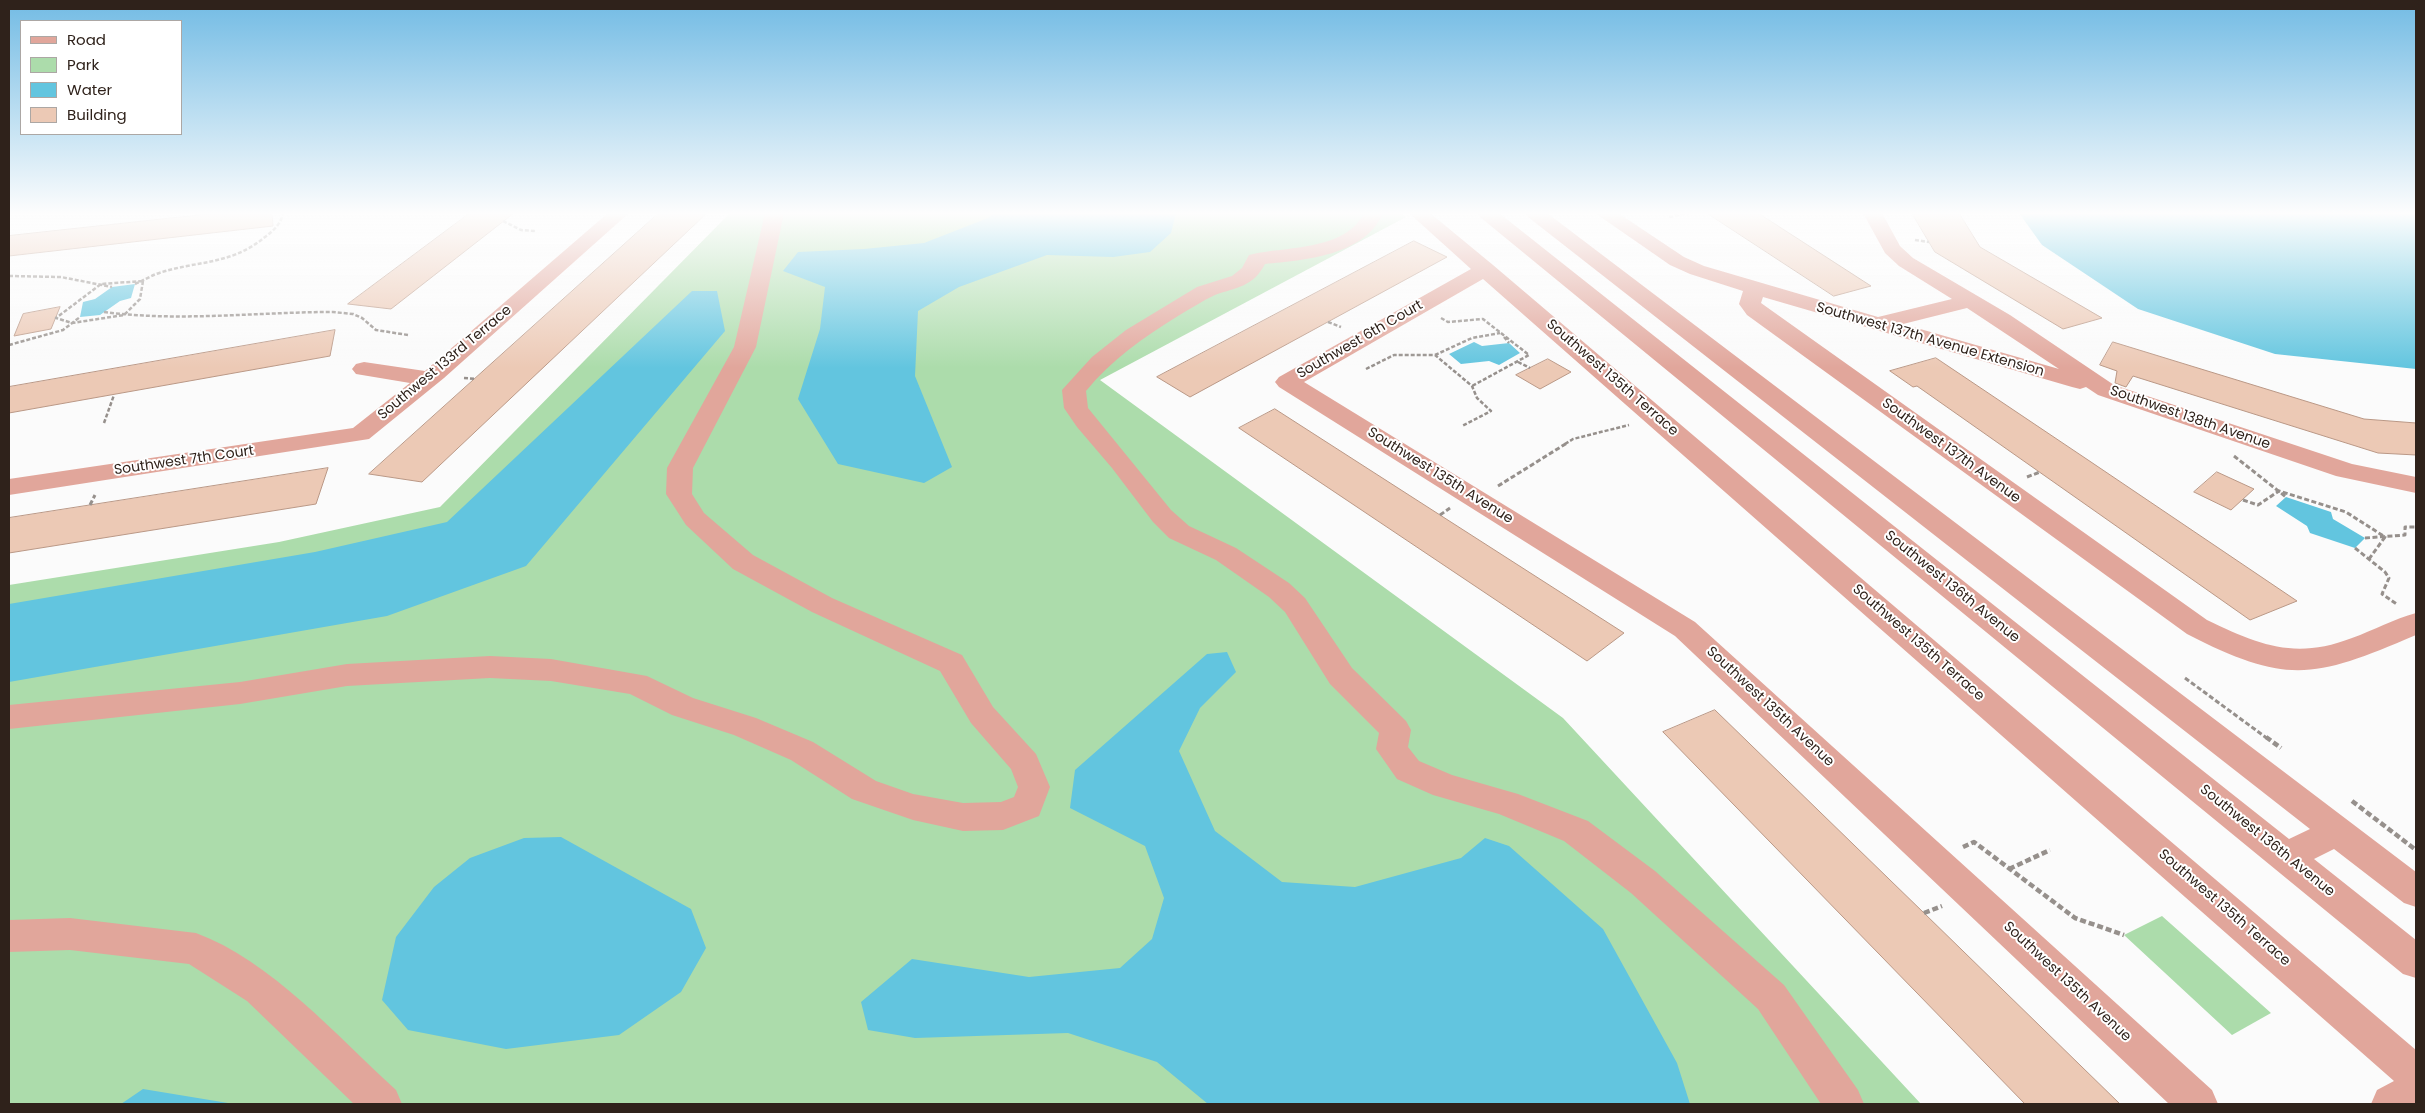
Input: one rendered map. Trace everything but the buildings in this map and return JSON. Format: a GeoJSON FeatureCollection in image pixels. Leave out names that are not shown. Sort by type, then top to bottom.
{"type":"FeatureCollection","features":[{"type":"Feature","properties":{"kind":"street","name":"Southwest 133rd Terrace"},"geometry":{"type":"LineString","coordinates":[[360,434],[559,265]]}},
{"type":"Feature","properties":{"kind":"street"},"geometry":{"type":"LineString","coordinates":[[9,717],[240,693],[346,675],[490,667],[550,670],[636,684],[683,708],[745,726],[802,751],[864,790],[913,807],[964,817],[1003,816],[1027,806],[1034,787],[1025,763],[982,715],[951,663],[822,605],[742,562],[695,519],[679,494],[680,468],[745,347],[763,265]]}},
{"type":"Feature","properties":{"kind":"street"},"geometry":{"type":"LineString","coordinates":[[1254,265],[1244,278],[1207,291],[1177,307],[1140,332],[1084,376],[1074,390],[1076,408],[1121,462],[1162,516],[1179,532],[1226,554],[1278,590],[1295,605],[1341,676],[1395,730],[1392,749],[1408,770],[1445,786],[1506,803],[1576,831],[1643,882],[1771,997],[1844,1104]]}},
{"type":"Feature","properties":{"kind":"street","name":"Southwest 135th Terrace"},"geometry":{"type":"LineString","coordinates":[[1481,265],[2416,1074]]}},
{"type":"Feature","properties":{"kind":"street","name":"Southwest 136th Avenue"},"geometry":{"type":"LineString","coordinates":[[1551,265],[2416,962]]}},
{"type":"Feature","properties":{"kind":"street"},"geometry":{"type":"LineString","coordinates":[[1602,265],[2416,892]]}},
{"type":"Feature","properties":{"kind":"street"},"geometry":{"type":"LineString","coordinates":[[1686,265],[1755,288]]}},
{"type":"Feature","properties":{"kind":"street","name":"Southwest 138th Avenue"},"geometry":{"type":"LineString","coordinates":[[1911,265],[1971,301],[2106,390],[2345,470],[2416,485]]}},
{"type":"Feature","properties":{"kind":"street","name":"Southwest 6th Court"},"geometry":{"type":"LineString","coordinates":[[1287,382],[1486,269]]}},
{"type":"Feature","properties":{"kind":"street","name":"Southwest 137th Avenue Extension"},"geometry":{"type":"LineString","coordinates":[[1755,288],[2106,390]]}},
{"type":"Feature","properties":{"kind":"street","name":"Southwest 137th Avenue"},"geometry":{"type":"LineString","coordinates":[[1755,288],[1750,304],[1755,310],[2197,627],[2267,657],[2293,662],[2323,660],[2410,615]]}},
{"type":"Feature","properties":{"kind":"street"},"geometry":{"type":"LineString","coordinates":[[1879,324],[1971,301]]}},
{"type":"Feature","properties":{"kind":"street"},"geometry":{"type":"LineString","coordinates":[[364,369],[427,378]]}},
{"type":"Feature","properties":{"kind":"street","name":"Southwest 135th Avenue"},"geometry":{"type":"LineString","coordinates":[[1287,382],[1686,629],[2198,1104]]}},
{"type":"Feature","properties":{"kind":"street","name":"Southwest 7th Court"},"geometry":{"type":"LineString","coordinates":[[9,487],[360,434]]}},
{"type":"Feature","properties":{"kind":"street"},"geometry":{"type":"LineString","coordinates":[[2286,857],[2337,831]]}},
{"type":"Feature","properties":{"kind":"street"},"geometry":{"type":"LineString","coordinates":[[9,936],[70,934],[196,949],[260,989],[382,1104]]}},
{"type":"Feature","properties":{"kind":"street"},"geometry":{"type":"LineString","coordinates":[[2392,1104],[2416,1090]]}},
{"type":"Feature","properties":{"kind":"path"},"geometry":{"type":"LineString","coordinates":[[135,284],[156,274],[201,265]]}},
{"type":"Feature","properties":{"kind":"path"},"geometry":{"type":"LineString","coordinates":[[9,276],[46,275],[87,279],[112,287]]}},
{"type":"Feature","properties":{"kind":"path"},"geometry":{"type":"LineString","coordinates":[[143,281],[140,299],[124,315],[72,323],[56,318],[101,284],[143,281]]}},
{"type":"Feature","properties":{"kind":"path"},"geometry":{"type":"LineString","coordinates":[[1418,307],[1448,322],[1483,319],[1529,355],[1472,386]]}},
{"type":"Feature","properties":{"kind":"path"},"geometry":{"type":"LineString","coordinates":[[104,312],[124,315],[191,318],[288,312],[333,312],[353,314],[362,318],[376,330],[408,335]]}},
{"type":"Feature","properties":{"kind":"path"},"geometry":{"type":"LineString","coordinates":[[9,345],[58,332],[80,317]]}},
{"type":"Feature","properties":{"kind":"path"},"geometry":{"type":"LineString","coordinates":[[1501,332],[1509,343]]}},
{"type":"Feature","properties":{"kind":"path"},"geometry":{"type":"LineString","coordinates":[[1366,369],[1394,354],[1435,355],[1472,338],[1501,332]]}},
{"type":"Feature","properties":{"kind":"path"},"geometry":{"type":"LineString","coordinates":[[1435,355],[1472,386],[1478,398],[1491,411],[1462,426]]}},
{"type":"Feature","properties":{"kind":"path"},"geometry":{"type":"LineString","coordinates":[[1518,361],[1530,368]]}},
{"type":"Feature","properties":{"kind":"path"},"geometry":{"type":"LineString","coordinates":[[104,423],[114,395]]}},
{"type":"Feature","properties":{"kind":"path"},"geometry":{"type":"LineString","coordinates":[[1477,498],[1574,439],[1656,416]]}},
{"type":"Feature","properties":{"kind":"path"},"geometry":{"type":"LineString","coordinates":[[2236,434],[2230,453],[2286,497]]}},
{"type":"Feature","properties":{"kind":"path"},"geometry":{"type":"LineString","coordinates":[[2243,500],[2258,505],[2279,491]]}},
{"type":"Feature","properties":{"kind":"path"},"geometry":{"type":"LineString","coordinates":[[2279,491],[2346,512],[2385,537]]}},
{"type":"Feature","properties":{"kind":"path"},"geometry":{"type":"LineString","coordinates":[[2365,538],[2405,535],[2405,527],[2416,527]]}},
{"type":"Feature","properties":{"kind":"path"},"geometry":{"type":"LineString","coordinates":[[2369,559],[2385,537]]}},
{"type":"Feature","properties":{"kind":"path"},"geometry":{"type":"LineString","coordinates":[[2355,548],[2385,572],[2389,578],[2382,594],[2410,615]]}},
{"type":"Feature","properties":{"kind":"path"},"geometry":{"type":"LineString","coordinates":[[2352,801],[2416,850]]}},
{"type":"Feature","properties":{"kind":"path"},"geometry":{"type":"LineString","coordinates":[[1935,859],[1974,842],[2075,918],[2124,935]]}},
{"type":"Feature","properties":{"kind":"path"},"geometry":{"type":"LineString","coordinates":[[2009,868],[2050,850]]}},
{"type":"Feature","properties":{"kind":"green space"},"geometry":{"type":"Polygon","coordinates":[[[679,265],[1316,265],[1100,380],[1563,718],[1921,1104],[9,1104],[9,585],[279,542],[440,507],[679,265]]]}},
{"type":"Feature","properties":{"kind":"green space"},"geometry":{"type":"Polygon","coordinates":[[[2162,916],[2271,1013],[2232,1035],[2124,935],[2162,916]]]}},
{"type":"Feature","properties":{"kind":"water"},"geometry":{"type":"Polygon","coordinates":[[[788,265],[1020,265],[959,287],[918,311],[915,376],[952,467],[924,483],[838,464],[798,399],[820,329],[825,287],[783,271],[788,265]]]}},
{"type":"Feature","properties":{"kind":"water"},"geometry":{"type":"Polygon","coordinates":[[[2072,265],[2416,265],[2416,369],[2275,354],[2138,309],[2072,265]]]}},
{"type":"Feature","properties":{"kind":"water"},"geometry":{"type":"Polygon","coordinates":[[[135,284],[131,298],[120,301],[100,315],[80,317],[83,302],[95,299],[112,287],[135,284]]]}},
{"type":"Feature","properties":{"kind":"water"},"geometry":{"type":"Polygon","coordinates":[[[692,291],[717,291],[725,331],[526,566],[387,616],[9,682],[9,604],[315,552],[447,522],[692,291]]]}},
{"type":"Feature","properties":{"kind":"water"},"geometry":{"type":"Polygon","coordinates":[[[1474,342],[1482,346],[1509,343],[1520,353],[1499,365],[1489,361],[1461,364],[1449,354],[1474,342]]]}},
{"type":"Feature","properties":{"kind":"water"},"geometry":{"type":"Polygon","coordinates":[[[2286,497],[2331,512],[2333,519],[2365,538],[2355,548],[2310,533],[2307,526],[2276,506],[2286,497]]]}},
{"type":"Feature","properties":{"kind":"water"},"geometry":{"type":"Polygon","coordinates":[[[1227,652],[1236,672],[1200,708],[1179,751],[1215,831],[1282,882],[1355,887],[1461,858],[1485,838],[1509,846],[1603,929],[1677,1063],[1690,1104],[1208,1104],[1157,1062],[1068,1033],[915,1038],[868,1030],[861,1002],[912,959],[1029,977],[1120,968],[1152,939],[1164,898],[1145,846],[1070,808],[1075,770],[1207,654],[1227,652]]]}},
{"type":"Feature","properties":{"kind":"water"},"geometry":{"type":"Polygon","coordinates":[[[561,837],[691,909],[706,948],[681,992],[619,1035],[506,1049],[408,1030],[382,1000],[396,937],[434,887],[470,858],[524,838],[561,837]]]}},
{"type":"Feature","properties":{"kind":"water"},"geometry":{"type":"Polygon","coordinates":[[[143,1089],[234,1104],[121,1104],[143,1089]]]}}]}
